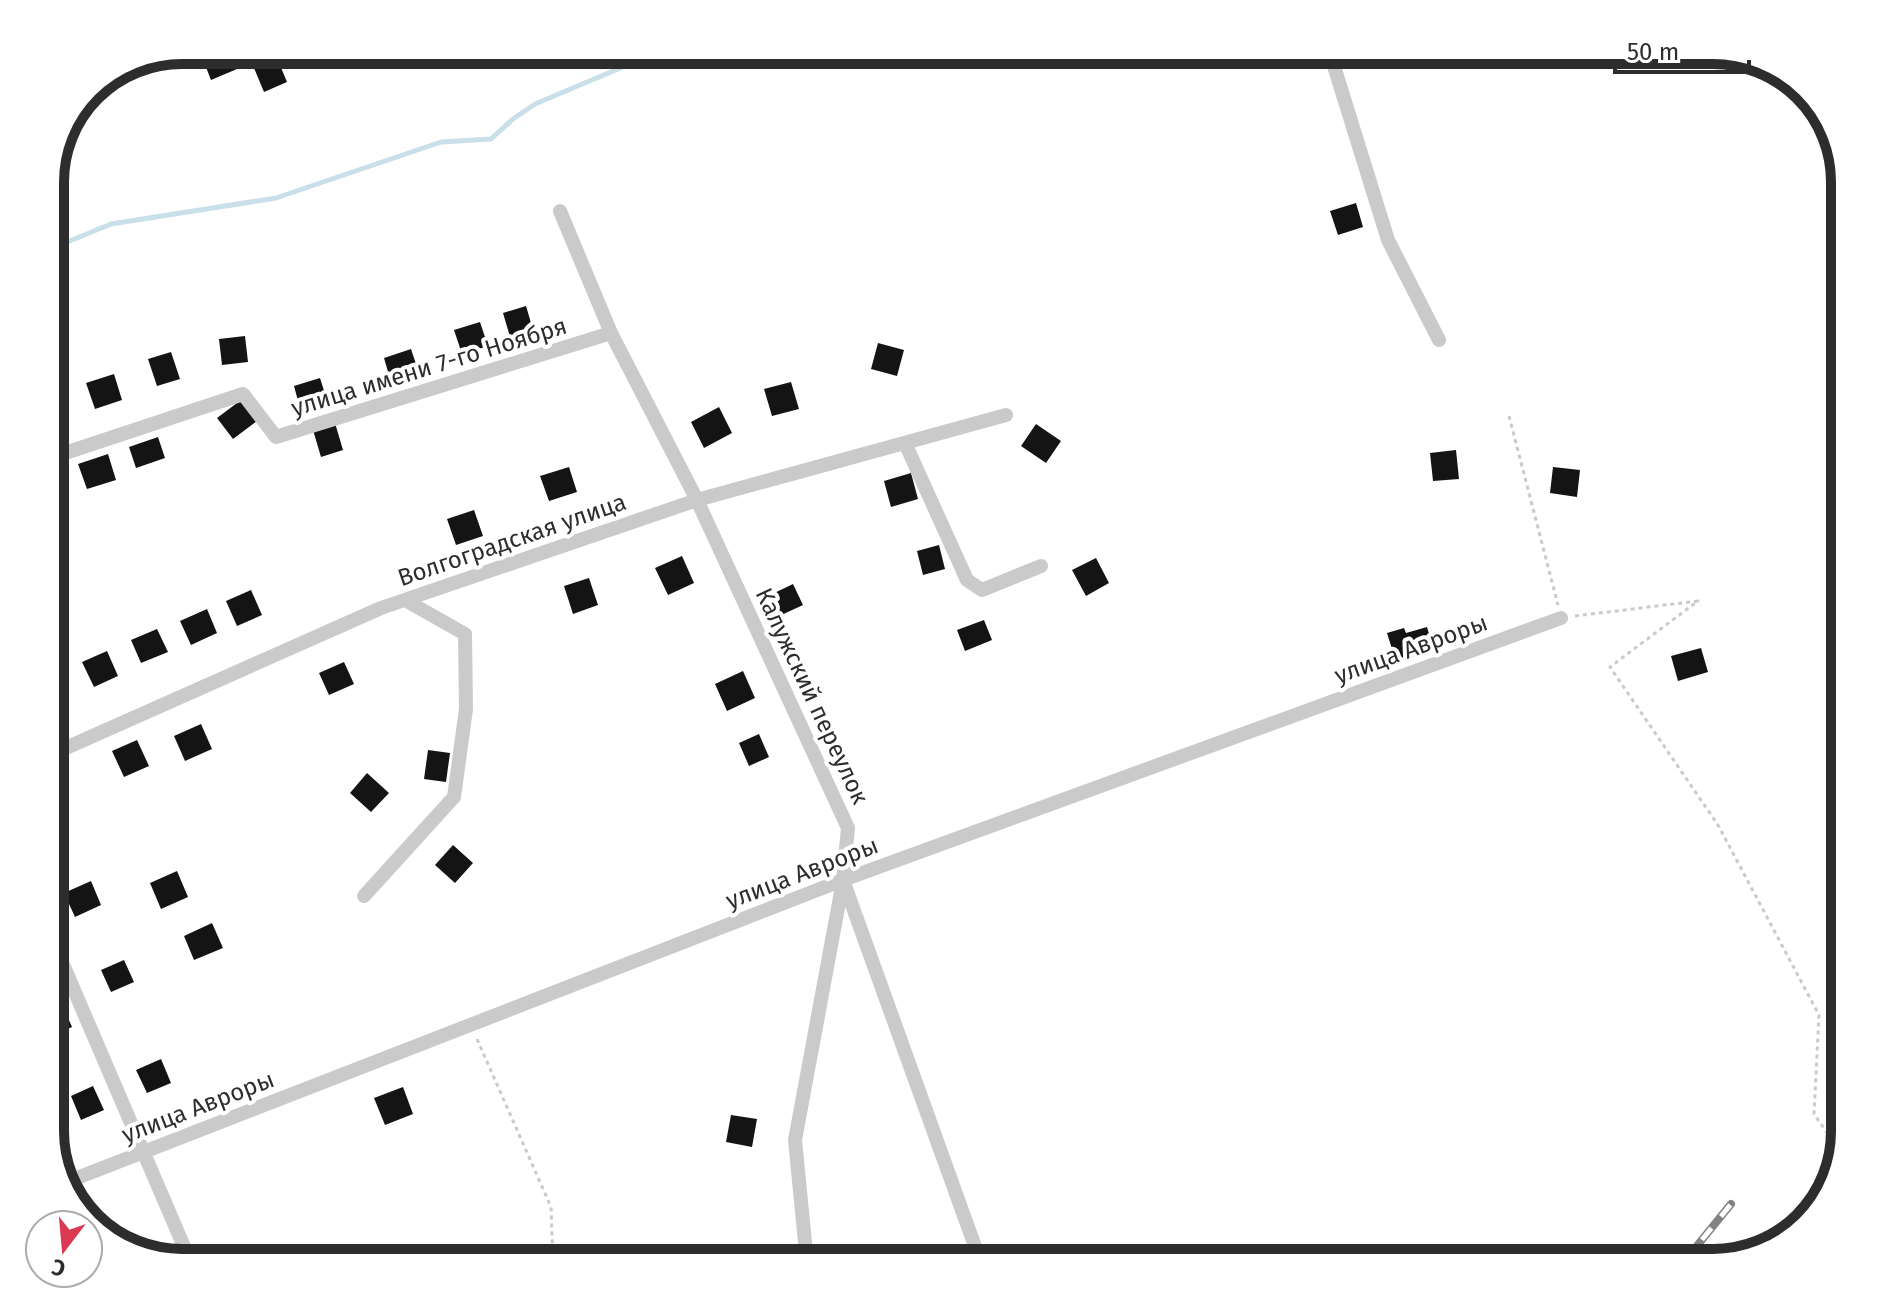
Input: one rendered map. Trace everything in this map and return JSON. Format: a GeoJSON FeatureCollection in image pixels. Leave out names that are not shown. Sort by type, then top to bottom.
{"type":"FeatureCollection","features":[{"type":"Feature","properties":{"kind":"street"},"geometry":{"type":"LineString","coordinates":[[1334,64],[1388,240],[1439,340]]}},
{"type":"Feature","properties":{"kind":"street","name":"Калужский переулок"},"geometry":{"type":"LineString","coordinates":[[560,211],[611,333],[697,500],[848,828],[843,880],[976,1249]]}},
{"type":"Feature","properties":{"kind":"street","name":"улица имени 7-го Ноября"},"geometry":{"type":"LineString","coordinates":[[64,453],[243,394],[276,437],[611,333]]}},
{"type":"Feature","properties":{"kind":"street","name":"Волгоградская улица"},"geometry":{"type":"LineString","coordinates":[[64,749],[381,608],[697,500],[1006,415]]}},
{"type":"Feature","properties":{"kind":"street"},"geometry":{"type":"LineString","coordinates":[[905,443],[967,580],[982,590],[1041,566]]}},
{"type":"Feature","properties":{"kind":"street"},"geometry":{"type":"LineString","coordinates":[[364,896],[454,797],[466,709],[465,634],[405,600]]}},
{"type":"Feature","properties":{"kind":"street","name":"улица Авроры"},"geometry":{"type":"LineString","coordinates":[[74,1179],[843,880],[1561,618]]}},
{"type":"Feature","properties":{"kind":"street"},"geometry":{"type":"LineString","coordinates":[[806,1249],[795,1140],[843,880]]}},
{"type":"Feature","properties":{"kind":"street"},"geometry":{"type":"LineString","coordinates":[[64,966],[185,1249]]}},
{"type":"Feature","properties":{"kind":"path"},"geometry":{"type":"LineString","coordinates":[[1509,416],[1561,618],[1698,601],[1610,667],[1718,825],[1819,1015],[1814,1114],[1830,1138]]}},
{"type":"Feature","properties":{"kind":"path"},"geometry":{"type":"LineString","coordinates":[[471,1025],[551,1207],[552,1249]]}},
{"type":"Feature","properties":{"kind":"building"},"geometry":{"type":"Polygon","coordinates":[[[205,64],[235,64],[237,69],[211,80],[205,64]]]}},
{"type":"Feature","properties":{"kind":"building"},"geometry":{"type":"Polygon","coordinates":[[[263,64],[280,64],[287,82],[264,92],[254,68],[263,64]]]}},
{"type":"Feature","properties":{"kind":"building"},"geometry":{"type":"Polygon","coordinates":[[[1356,203],[1363,227],[1338,235],[1330,211],[1356,203]]]}},
{"type":"Feature","properties":{"kind":"building"},"geometry":{"type":"Polygon","coordinates":[[[526,306],[534,333],[511,340],[503,313],[526,306]]]}},
{"type":"Feature","properties":{"kind":"building"},"geometry":{"type":"Polygon","coordinates":[[[480,322],[488,346],[462,354],[454,330],[480,322]]]}},
{"type":"Feature","properties":{"kind":"building"},"geometry":{"type":"Polygon","coordinates":[[[245,336],[248,362],[222,365],[219,339],[245,336]]]}},
{"type":"Feature","properties":{"kind":"building"},"geometry":{"type":"Polygon","coordinates":[[[878,343],[904,350],[897,376],[871,369],[878,343]]]}},
{"type":"Feature","properties":{"kind":"building"},"geometry":{"type":"Polygon","coordinates":[[[411,349],[419,373],[391,382],[384,358],[411,349]]]}},
{"type":"Feature","properties":{"kind":"building"},"geometry":{"type":"Polygon","coordinates":[[[171,352],[180,379],[157,386],[148,359],[171,352]]]}},
{"type":"Feature","properties":{"kind":"building"},"geometry":{"type":"Polygon","coordinates":[[[114,374],[122,400],[95,409],[86,383],[114,374]]]}},
{"type":"Feature","properties":{"kind":"building"},"geometry":{"type":"Polygon","coordinates":[[[320,378],[328,403],[301,412],[294,386],[320,378]]]}},
{"type":"Feature","properties":{"kind":"building"},"geometry":{"type":"Polygon","coordinates":[[[791,382],[799,409],[772,416],[764,389],[791,382]]]}},
{"type":"Feature","properties":{"kind":"building"},"geometry":{"type":"Polygon","coordinates":[[[241,400],[257,421],[233,439],[217,418],[241,400]]]}},
{"type":"Feature","properties":{"kind":"building"},"geometry":{"type":"Polygon","coordinates":[[[719,407],[732,433],[704,448],[691,422],[719,407]]]}},
{"type":"Feature","properties":{"kind":"building"},"geometry":{"type":"Polygon","coordinates":[[[335,423],[343,450],[321,457],[313,430],[335,423]]]}},
{"type":"Feature","properties":{"kind":"building"},"geometry":{"type":"Polygon","coordinates":[[[1036,424],[1061,441],[1046,463],[1021,446],[1036,424]]]}},
{"type":"Feature","properties":{"kind":"building"},"geometry":{"type":"Polygon","coordinates":[[[158,437],[165,458],[136,468],[129,447],[158,437]]]}},
{"type":"Feature","properties":{"kind":"building"},"geometry":{"type":"Polygon","coordinates":[[[1456,450],[1459,479],[1433,481],[1430,453],[1456,450]]]}},
{"type":"Feature","properties":{"kind":"building"},"geometry":{"type":"Polygon","coordinates":[[[108,454],[116,480],[87,489],[78,464],[108,454]]]}},
{"type":"Feature","properties":{"kind":"building"},"geometry":{"type":"Polygon","coordinates":[[[569,467],[577,492],[549,501],[540,476],[569,467]]]}},
{"type":"Feature","properties":{"kind":"building"},"geometry":{"type":"Polygon","coordinates":[[[1553,467],[1580,470],[1577,497],[1550,493],[1553,467]]]}},
{"type":"Feature","properties":{"kind":"building"},"geometry":{"type":"Polygon","coordinates":[[[911,473],[918,499],[891,507],[884,481],[911,473]]]}},
{"type":"Feature","properties":{"kind":"building"},"geometry":{"type":"Polygon","coordinates":[[[474,510],[483,536],[456,545],[447,519],[474,510]]]}},
{"type":"Feature","properties":{"kind":"building"},"geometry":{"type":"Polygon","coordinates":[[[939,545],[945,569],[923,575],[917,551],[939,545]]]}},
{"type":"Feature","properties":{"kind":"building"},"geometry":{"type":"Polygon","coordinates":[[[682,556],[694,583],[668,595],[655,568],[682,556]]]}},
{"type":"Feature","properties":{"kind":"building"},"geometry":{"type":"Polygon","coordinates":[[[1096,558],[1109,583],[1086,596],[1072,570],[1096,558]]]}},
{"type":"Feature","properties":{"kind":"building"},"geometry":{"type":"Polygon","coordinates":[[[589,578],[598,605],[573,614],[564,586],[589,578]]]}},
{"type":"Feature","properties":{"kind":"building"},"geometry":{"type":"Polygon","coordinates":[[[793,584],[803,605],[777,617],[768,596],[793,584]]]}},
{"type":"Feature","properties":{"kind":"building"},"geometry":{"type":"Polygon","coordinates":[[[251,590],[262,615],[237,626],[226,601],[251,590]]]}},
{"type":"Feature","properties":{"kind":"building"},"geometry":{"type":"Polygon","coordinates":[[[207,609],[217,633],[191,645],[180,621],[207,609]]]}},
{"type":"Feature","properties":{"kind":"building"},"geometry":{"type":"Polygon","coordinates":[[[984,620],[992,640],[965,651],[957,630],[984,620]]]}},
{"type":"Feature","properties":{"kind":"building"},"geometry":{"type":"Polygon","coordinates":[[[1427,627],[1432,644],[1414,650],[1416,656],[1396,662],[1387,633],[1404,628],[1406,633],[1427,627]]]}},
{"type":"Feature","properties":{"kind":"building"},"geometry":{"type":"Polygon","coordinates":[[[157,629],[168,652],[141,663],[131,640],[157,629]]]}},
{"type":"Feature","properties":{"kind":"building"},"geometry":{"type":"Polygon","coordinates":[[[1701,648],[1708,672],[1678,681],[1671,656],[1701,648]]]}},
{"type":"Feature","properties":{"kind":"building"},"geometry":{"type":"Polygon","coordinates":[[[107,651],[118,676],[94,687],[82,662],[107,651]]]}},
{"type":"Feature","properties":{"kind":"building"},"geometry":{"type":"Polygon","coordinates":[[[344,662],[354,684],[329,695],[319,673],[344,662]]]}},
{"type":"Feature","properties":{"kind":"building"},"geometry":{"type":"Polygon","coordinates":[[[743,671],[755,698],[727,711],[715,684],[743,671]]]}},
{"type":"Feature","properties":{"kind":"building"},"geometry":{"type":"Polygon","coordinates":[[[201,724],[212,749],[185,761],[174,736],[201,724]]]}},
{"type":"Feature","properties":{"kind":"building"},"geometry":{"type":"Polygon","coordinates":[[[759,734],[769,757],[749,766],[739,743],[759,734]]]}},
{"type":"Feature","properties":{"kind":"building"},"geometry":{"type":"Polygon","coordinates":[[[137,740],[149,766],[124,777],[112,751],[137,740]]]}},
{"type":"Feature","properties":{"kind":"building"},"geometry":{"type":"Polygon","coordinates":[[[428,750],[450,753],[446,782],[424,779],[428,750]]]}},
{"type":"Feature","properties":{"kind":"building"},"geometry":{"type":"Polygon","coordinates":[[[367,773],[389,793],[371,812],[350,793],[367,773]]]}},
{"type":"Feature","properties":{"kind":"building"},"geometry":{"type":"Polygon","coordinates":[[[453,845],[473,863],[455,883],[435,865],[453,845]]]}},
{"type":"Feature","properties":{"kind":"building"},"geometry":{"type":"Polygon","coordinates":[[[177,871],[188,897],[161,909],[150,883],[177,871]]]}},
{"type":"Feature","properties":{"kind":"building"},"geometry":{"type":"Polygon","coordinates":[[[91,881],[101,905],[75,917],[64,893],[91,881]]]}},
{"type":"Feature","properties":{"kind":"building"},"geometry":{"type":"Polygon","coordinates":[[[212,923],[223,948],[194,960],[184,936],[212,923]]]}},
{"type":"Feature","properties":{"kind":"building"},"geometry":{"type":"Polygon","coordinates":[[[124,960],[134,982],[111,992],[101,970],[124,960]]]}},
{"type":"Feature","properties":{"kind":"building"},"geometry":{"type":"Polygon","coordinates":[[[64,1008],[72,1027],[64,1031],[64,1008]]]}},
{"type":"Feature","properties":{"kind":"building"},"geometry":{"type":"Polygon","coordinates":[[[161,1059],[171,1083],[147,1093],[136,1070],[161,1059]]]}},
{"type":"Feature","properties":{"kind":"building"},"geometry":{"type":"Polygon","coordinates":[[[93,1086],[104,1110],[81,1120],[71,1096],[93,1086]]]}},
{"type":"Feature","properties":{"kind":"building"},"geometry":{"type":"Polygon","coordinates":[[[403,1087],[413,1114],[385,1125],[374,1098],[403,1087]]]}},
{"type":"Feature","properties":{"kind":"building"},"geometry":{"type":"Polygon","coordinates":[[[731,1115],[757,1119],[752,1147],[726,1142],[731,1115]]]}},
{"type":"Feature","properties":{"kind":"waterway"},"geometry":{"type":"LineString","coordinates":[[64,243],[111,224],[276,198],[441,142],[491,139],[535,104],[630,64]]}},
{"type":"Feature","properties":{"kind":"railway"},"geometry":{"type":"LineString","coordinates":[[1694,1249],[1731,1204]]}}]}
